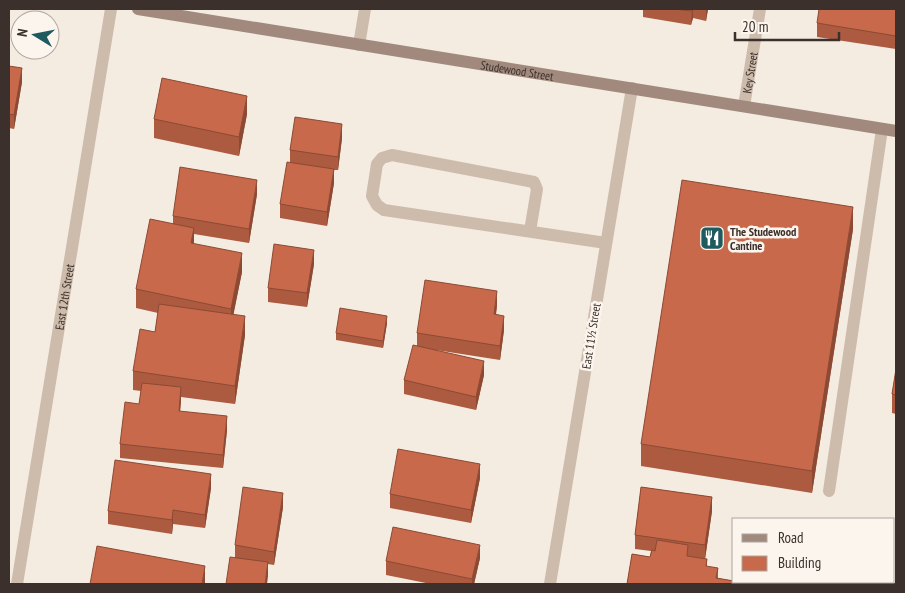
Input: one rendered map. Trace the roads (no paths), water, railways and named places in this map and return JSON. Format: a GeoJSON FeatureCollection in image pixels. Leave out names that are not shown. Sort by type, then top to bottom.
{"type":"FeatureCollection","features":[{"type":"Feature","properties":{"kind":"main road","name":"Studewood Street"},"geometry":{"type":"LineString","coordinates":[[138,9],[896,131]]}},
{"type":"Feature","properties":{"kind":"street","name":"East 12th Street"},"geometry":{"type":"LineString","coordinates":[[17,584],[111,9]]}},
{"type":"Feature","properties":{"kind":"street"},"geometry":{"type":"LineString","coordinates":[[359,44],[365,9]]}},
{"type":"Feature","properties":{"kind":"street","name":"Key Street"},"geometry":{"type":"LineString","coordinates":[[744,106],[760,9]]}},
{"type":"Feature","properties":{"kind":"street","name":"East 11½ Street"},"geometry":{"type":"LineString","coordinates":[[550,584],[632,88]]}},
{"type":"Feature","properties":{"kind":"street"},"geometry":{"type":"LineString","coordinates":[[828,491],[882,129]]}},
{"type":"Feature","properties":{"kind":"street"},"geometry":{"type":"LineString","coordinates":[[530,231],[537,189],[534,182],[392,155],[382,158],[377,164],[372,196],[377,205],[384,210],[606,243]]}},
{"type":"Feature","properties":{"kind":"place","name":"The Studewood Cantine"},"geometry":{"type":"Point","coordinates":[712,238]}}]}
